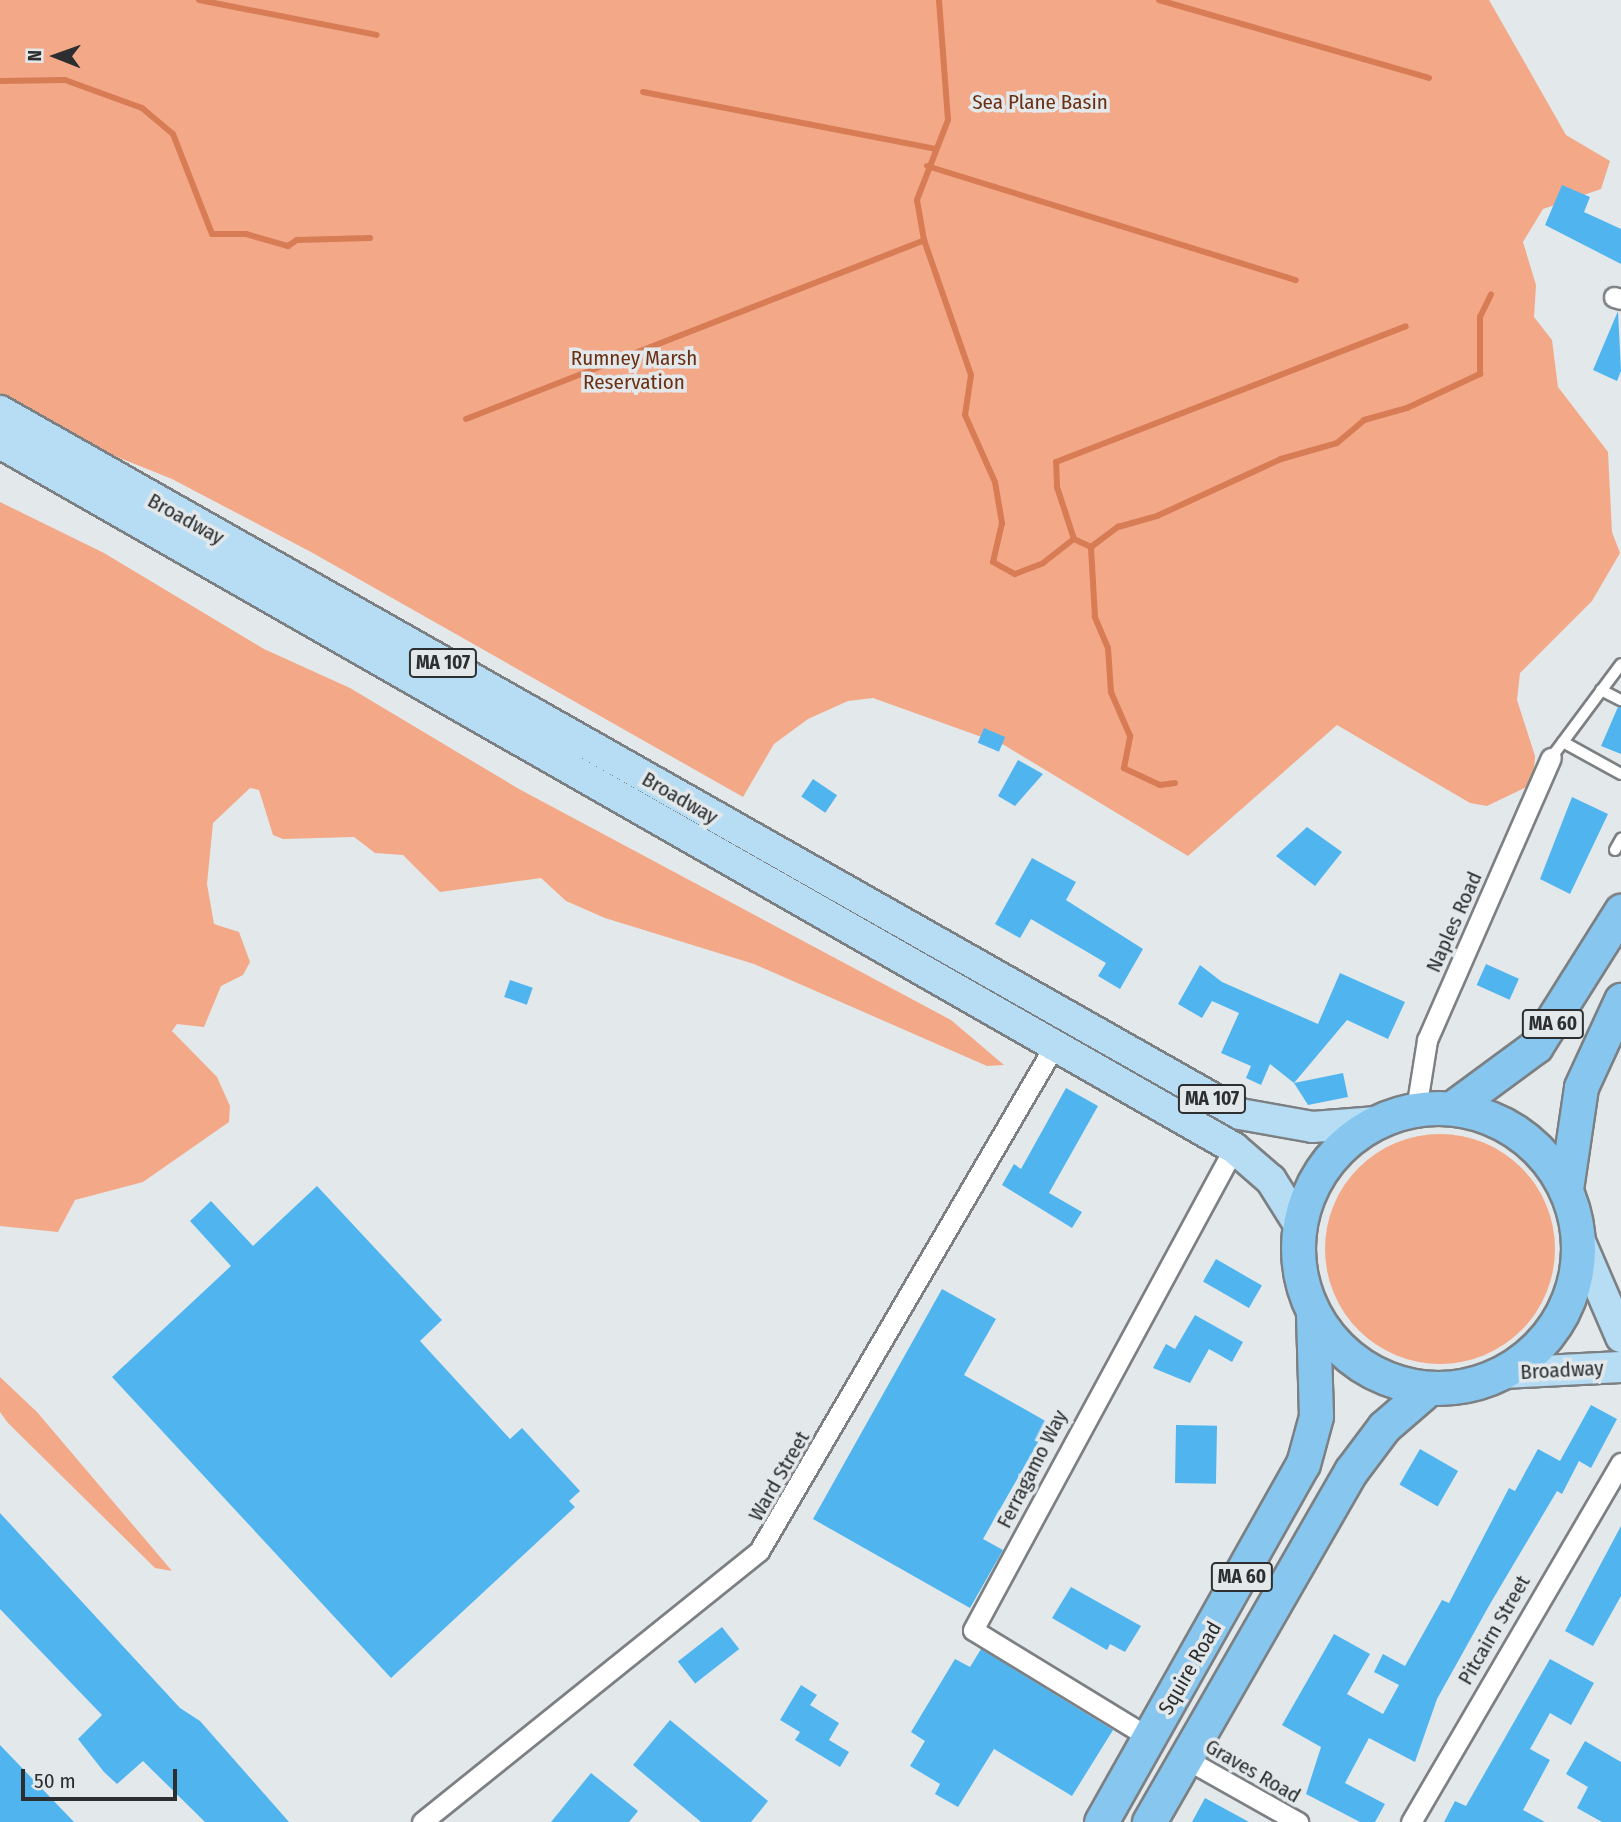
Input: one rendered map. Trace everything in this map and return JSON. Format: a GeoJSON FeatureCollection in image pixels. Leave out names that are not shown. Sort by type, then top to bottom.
{"type":"FeatureCollection","features":[{"type":"Feature","properties":{"kind":"highway","name":"MA 60"},"geometry":{"type":"LineString","coordinates":[[1313,1312],[1300,1270],[1300,1226],[1310,1191],[1329,1160],[1377,1122],[1416,1109],[1452,1108],[1536,1046],[1621,911]]}},
{"type":"Feature","properties":{"kind":"highway","name":"MA 60"},"geometry":{"type":"LineString","coordinates":[[1428,1389],[1459,1387],[1503,1373],[1546,1339],[1566,1308],[1578,1237],[1566,1189],[1581,1087],[1621,1000]]}},
{"type":"Feature","properties":{"kind":"highway"},"geometry":{"type":"LineString","coordinates":[[1452,1108],[1520,1133],[1566,1189]]}},
{"type":"Feature","properties":{"kind":"highway"},"geometry":{"type":"LineString","coordinates":[[1313,1312],[1361,1365],[1428,1389]]}},
{"type":"Feature","properties":{"kind":"highway","name":"Squire Road"},"geometry":{"type":"LineString","coordinates":[[1101,1822],[1307,1453],[1316,1408],[1313,1312]]}},
{"type":"Feature","properties":{"kind":"highway","name":"Squire Road"},"geometry":{"type":"LineString","coordinates":[[1149,1822],[1351,1471],[1384,1427],[1428,1389]]}},
{"type":"Feature","properties":{"kind":"main road","name":"Broadway"},"geometry":{"type":"LineString","coordinates":[[0,411],[1240,1114],[1313,1127],[1377,1122]]}},
{"type":"Feature","properties":{"kind":"main road","name":"Broadway"},"geometry":{"type":"LineString","coordinates":[[0,443],[1053,1048],[1234,1148],[1272,1180],[1300,1226]]}},
{"type":"Feature","properties":{"kind":"main road","name":"Broadway"},"geometry":{"type":"LineString","coordinates":[[1578,1237],[1621,1337]]}},
{"type":"Feature","properties":{"kind":"main road","name":"Broadway"},"geometry":{"type":"LineString","coordinates":[[1503,1373],[1621,1367]]}},
{"type":"Feature","properties":{"kind":"street","name":"Naples Road"},"geometry":{"type":"LineString","coordinates":[[1416,1109],[1427,1040],[1557,750]]}},
{"type":"Feature","properties":{"kind":"street","name":"Ward Street"},"geometry":{"type":"LineString","coordinates":[[422,1822],[759,1551],[1053,1048]]}},
{"type":"Feature","properties":{"kind":"street","name":"Ferragamo Way"},"geometry":{"type":"LineString","coordinates":[[1150,1738],[973,1630],[1234,1148]]}},
{"type":"Feature","properties":{"kind":"street","name":"Pitcairn Street"},"geometry":{"type":"LineString","coordinates":[[1411,1822],[1621,1463]]}},
{"type":"Feature","properties":{"kind":"street","name":"Graves Road"},"geometry":{"type":"LineString","coordinates":[[1186,1759],[1298,1822]]}},
{"type":"Feature","properties":{"kind":"lane"},"geometry":{"type":"LineString","coordinates":[[1621,664],[1557,750],[1621,774]]}},
{"type":"Feature","properties":{"kind":"lane"},"geometry":{"type":"LineString","coordinates":[[1601,691],[1621,700]]}},
{"type":"Feature","properties":{"kind":"lane"},"geometry":{"type":"LineString","coordinates":[[1615,850],[1621,839]]}},
{"type":"Feature","properties":{"kind":"green space","name":"Rumney Marsh Reservation"},"geometry":{"type":"Polygon","coordinates":[[[0,0],[1489,0],[1566,135],[1610,161],[1601,189],[1543,209],[1523,242],[1536,285],[1534,317],[1552,340],[1558,387],[1608,452],[1612,532],[1620,553],[1592,601],[1520,673],[1517,700],[1535,756],[1533,784],[1487,806],[1470,803],[1337,725],[1188,856],[1004,745],[873,698],[848,701],[808,719],[774,744],[743,797],[311,552],[172,479],[95,448],[0,393],[0,0]]]}},
{"type":"Feature","properties":{"kind":"green space"},"geometry":{"type":"Polygon","coordinates":[[[0,502],[104,553],[264,649],[350,688],[519,789],[951,1020],[1004,1065],[987,1066],[754,964],[605,918],[566,901],[541,878],[440,892],[403,855],[375,853],[354,837],[283,839],[273,835],[259,790],[250,788],[213,823],[207,884],[214,924],[239,932],[250,962],[243,975],[221,986],[204,1027],[177,1024],[172,1031],[217,1077],[230,1106],[229,1122],[143,1182],[75,1200],[58,1232],[0,1226],[0,502]]]}},
{"type":"Feature","properties":{"kind":"green space"},"geometry":{"type":"Polygon","coordinates":[[[1440,1134],[1462,1136],[1484,1143],[1504,1153],[1529,1176],[1550,1216],[1555,1249],[1553,1271],[1546,1293],[1536,1313],[1513,1338],[1473,1359],[1440,1364],[1418,1362],[1396,1355],[1376,1345],[1351,1322],[1330,1282],[1325,1249],[1327,1227],[1334,1205],[1344,1185],[1367,1160],[1407,1139],[1440,1134]]]}},
{"type":"Feature","properties":{"kind":"green space"},"geometry":{"type":"Polygon","coordinates":[[[0,1377],[37,1412],[172,1571],[155,1568],[8,1423],[0,1412],[0,1377]]]}},
{"type":"Feature","properties":{"kind":"building"},"geometry":{"type":"Polygon","coordinates":[[[1562,185],[1590,197],[1584,212],[1621,229],[1621,264],[1545,225],[1562,185]]]}},
{"type":"Feature","properties":{"kind":"building"},"geometry":{"type":"Polygon","coordinates":[[[1618,311],[1621,371],[1617,381],[1593,370],[1618,311]]]}},
{"type":"Feature","properties":{"kind":"building"},"geometry":{"type":"Polygon","coordinates":[[[1618,707],[1621,707],[1621,754],[1601,746],[1618,707]]]}},
{"type":"Feature","properties":{"kind":"building"},"geometry":{"type":"Polygon","coordinates":[[[984,728],[1005,737],[999,752],[978,743],[984,728]]]}},
{"type":"Feature","properties":{"kind":"building"},"geometry":{"type":"Polygon","coordinates":[[[1018,760],[1043,774],[1015,806],[998,796],[1018,760]]]}},
{"type":"Feature","properties":{"kind":"building"},"geometry":{"type":"Polygon","coordinates":[[[813,779],[837,795],[825,813],[801,796],[813,779]]]}},
{"type":"Feature","properties":{"kind":"building"},"geometry":{"type":"Polygon","coordinates":[[[1572,797],[1608,814],[1570,894],[1540,879],[1572,797]]]}},
{"type":"Feature","properties":{"kind":"building"},"geometry":{"type":"Polygon","coordinates":[[[1307,827],[1342,852],[1315,886],[1276,856],[1307,827]]]}},
{"type":"Feature","properties":{"kind":"building"},"geometry":{"type":"Polygon","coordinates":[[[1032,858],[1076,882],[1066,900],[1143,949],[1120,989],[1098,976],[1106,963],[1031,919],[1020,938],[995,924],[1032,858]]]}},
{"type":"Feature","properties":{"kind":"building"},"geometry":{"type":"Polygon","coordinates":[[[1486,964],[1519,979],[1510,1000],[1477,985],[1486,964]]]}},
{"type":"Feature","properties":{"kind":"building"},"geometry":{"type":"Polygon","coordinates":[[[1200,965],[1222,982],[1318,1024],[1340,973],[1405,1002],[1388,1039],[1347,1020],[1294,1083],[1270,1064],[1261,1085],[1246,1078],[1251,1066],[1221,1053],[1239,1013],[1212,1001],[1202,1018],[1178,1004],[1200,965]]]}},
{"type":"Feature","properties":{"kind":"building"},"geometry":{"type":"Polygon","coordinates":[[[510,980],[533,988],[527,1005],[504,997],[510,980]]]}},
{"type":"Feature","properties":{"kind":"building"},"geometry":{"type":"Polygon","coordinates":[[[1343,1073],[1348,1097],[1308,1105],[1294,1083],[1343,1073]]]}},
{"type":"Feature","properties":{"kind":"building"},"geometry":{"type":"Polygon","coordinates":[[[1066,1088],[1098,1106],[1049,1193],[1082,1212],[1072,1228],[1002,1185],[1014,1164],[1021,1169],[1066,1088]]]}},
{"type":"Feature","properties":{"kind":"building"},"geometry":{"type":"Polygon","coordinates":[[[317,1186],[442,1320],[420,1341],[510,1439],[522,1428],[580,1491],[569,1501],[575,1507],[391,1678],[112,1377],[231,1266],[190,1221],[211,1201],[253,1246],[317,1186]]]}},
{"type":"Feature","properties":{"kind":"building"},"geometry":{"type":"Polygon","coordinates":[[[1216,1259],[1262,1286],[1249,1308],[1203,1282],[1216,1259]]]}},
{"type":"Feature","properties":{"kind":"building"},"geometry":{"type":"Polygon","coordinates":[[[942,1289],[996,1319],[964,1375],[1049,1423],[983,1539],[1003,1550],[970,1608],[813,1519],[942,1289]]]}},
{"type":"Feature","properties":{"kind":"building"},"geometry":{"type":"Polygon","coordinates":[[[1195,1315],[1243,1342],[1232,1362],[1209,1349],[1190,1383],[1153,1368],[1166,1344],[1175,1349],[1195,1315]]]}},
{"type":"Feature","properties":{"kind":"building"},"geometry":{"type":"Polygon","coordinates":[[[1591,1405],[1617,1419],[1591,1468],[1579,1461],[1562,1494],[1557,1491],[1490,1604],[1437,1699],[1415,1762],[1369,1738],[1345,1783],[1385,1804],[1375,1822],[1360,1822],[1306,1794],[1321,1747],[1282,1725],[1334,1634],[1370,1654],[1347,1694],[1383,1714],[1399,1685],[1374,1672],[1383,1654],[1405,1666],[1442,1600],[1449,1603],[1509,1488],[1515,1491],[1538,1449],[1560,1461],[1591,1405]]]}},
{"type":"Feature","properties":{"kind":"building"},"geometry":{"type":"Polygon","coordinates":[[[1176,1425],[1217,1426],[1216,1484],[1175,1483],[1176,1425]]]}},
{"type":"Feature","properties":{"kind":"building"},"geometry":{"type":"Polygon","coordinates":[[[1420,1449],[1458,1471],[1438,1507],[1400,1485],[1420,1449]]]}},
{"type":"Feature","properties":{"kind":"building"},"geometry":{"type":"Polygon","coordinates":[[[0,1513],[180,1708],[200,1721],[289,1822],[205,1822],[143,1761],[117,1784],[104,1772],[78,1739],[102,1715],[0,1609],[0,1513]]]}},
{"type":"Feature","properties":{"kind":"building"},"geometry":{"type":"Polygon","coordinates":[[[1621,1526],[1621,1596],[1593,1646],[1565,1631],[1621,1526]]]}},
{"type":"Feature","properties":{"kind":"building"},"geometry":{"type":"Polygon","coordinates":[[[1071,1587],[1141,1626],[1125,1652],[1110,1644],[1107,1650],[1052,1618],[1071,1587]]]}},
{"type":"Feature","properties":{"kind":"building"},"geometry":{"type":"Polygon","coordinates":[[[722,1627],[739,1649],[695,1684],[678,1661],[722,1627]]]}},
{"type":"Feature","properties":{"kind":"building"},"geometry":{"type":"Polygon","coordinates":[[[981,1649],[1113,1730],[1072,1796],[994,1749],[958,1807],[935,1794],[940,1784],[910,1766],[925,1741],[911,1732],[955,1659],[970,1667],[981,1649]]]}},
{"type":"Feature","properties":{"kind":"building"},"geometry":{"type":"Polygon","coordinates":[[[1550,1659],[1594,1683],[1571,1725],[1550,1713],[1530,1749],[1550,1760],[1523,1810],[1545,1822],[1444,1822],[1455,1801],[1466,1806],[1550,1659]]]}},
{"type":"Feature","properties":{"kind":"building"},"geometry":{"type":"Polygon","coordinates":[[[801,1685],[817,1695],[810,1705],[839,1723],[829,1740],[849,1752],[840,1767],[795,1740],[800,1732],[780,1720],[801,1685]]]}},
{"type":"Feature","properties":{"kind":"building"},"geometry":{"type":"Polygon","coordinates":[[[670,1720],[768,1801],[751,1822],[701,1822],[633,1765],[670,1720]]]}},
{"type":"Feature","properties":{"kind":"building"},"geometry":{"type":"Polygon","coordinates":[[[1585,1741],[1621,1762],[1621,1822],[1602,1822],[1577,1808],[1588,1787],[1566,1774],[1585,1741]]]}},
{"type":"Feature","properties":{"kind":"building"},"geometry":{"type":"Polygon","coordinates":[[[0,1745],[74,1822],[0,1822],[0,1745]]]}},
{"type":"Feature","properties":{"kind":"building"},"geometry":{"type":"Polygon","coordinates":[[[591,1773],[638,1811],[629,1822],[551,1822],[591,1773]]]}},
{"type":"Feature","properties":{"kind":"building"},"geometry":{"type":"Polygon","coordinates":[[[1205,1798],[1249,1822],[1192,1822],[1205,1798]]]}},
{"type":"Feature","properties":{"kind":"waterway"},"geometry":{"type":"LineString","coordinates":[[199,0],[377,35]]}},
{"type":"Feature","properties":{"kind":"waterway"},"geometry":{"type":"LineString","coordinates":[[939,0],[948,120],[917,200],[924,240],[971,375],[965,415],[995,482],[1002,523],[993,562],[1015,574],[1043,563],[1074,539]]}},
{"type":"Feature","properties":{"kind":"waterway"},"geometry":{"type":"LineString","coordinates":[[1159,0],[1429,78]]}},
{"type":"Feature","properties":{"kind":"waterway"},"geometry":{"type":"LineString","coordinates":[[0,81],[65,80],[142,108],[173,134],[212,234],[246,234],[288,246],[297,240],[370,238]]}},
{"type":"Feature","properties":{"kind":"waterway"},"geometry":{"type":"LineString","coordinates":[[643,92],[935,149]]}},
{"type":"Feature","properties":{"kind":"waterway"},"geometry":{"type":"LineString","coordinates":[[927,166],[1296,280]]}},
{"type":"Feature","properties":{"kind":"waterway"},"geometry":{"type":"LineString","coordinates":[[466,419],[924,240]]}},
{"type":"Feature","properties":{"kind":"waterway"},"geometry":{"type":"LineString","coordinates":[[1091,547],[1118,527],[1157,516],[1281,459],[1337,443],[1364,420],[1407,408],[1480,374],[1480,317],[1491,294]]}},
{"type":"Feature","properties":{"kind":"waterway"},"geometry":{"type":"LineString","coordinates":[[1175,783],[1160,785],[1124,768],[1130,736],[1111,692],[1108,648],[1095,617],[1091,547],[1074,539],[1057,487],[1056,462],[1406,326]]}},
{"type":"Feature","properties":{"kind":"park label","name":"Sea Plane Basin"},"geometry":{"type":"Point","coordinates":[1040,102]}}]}
